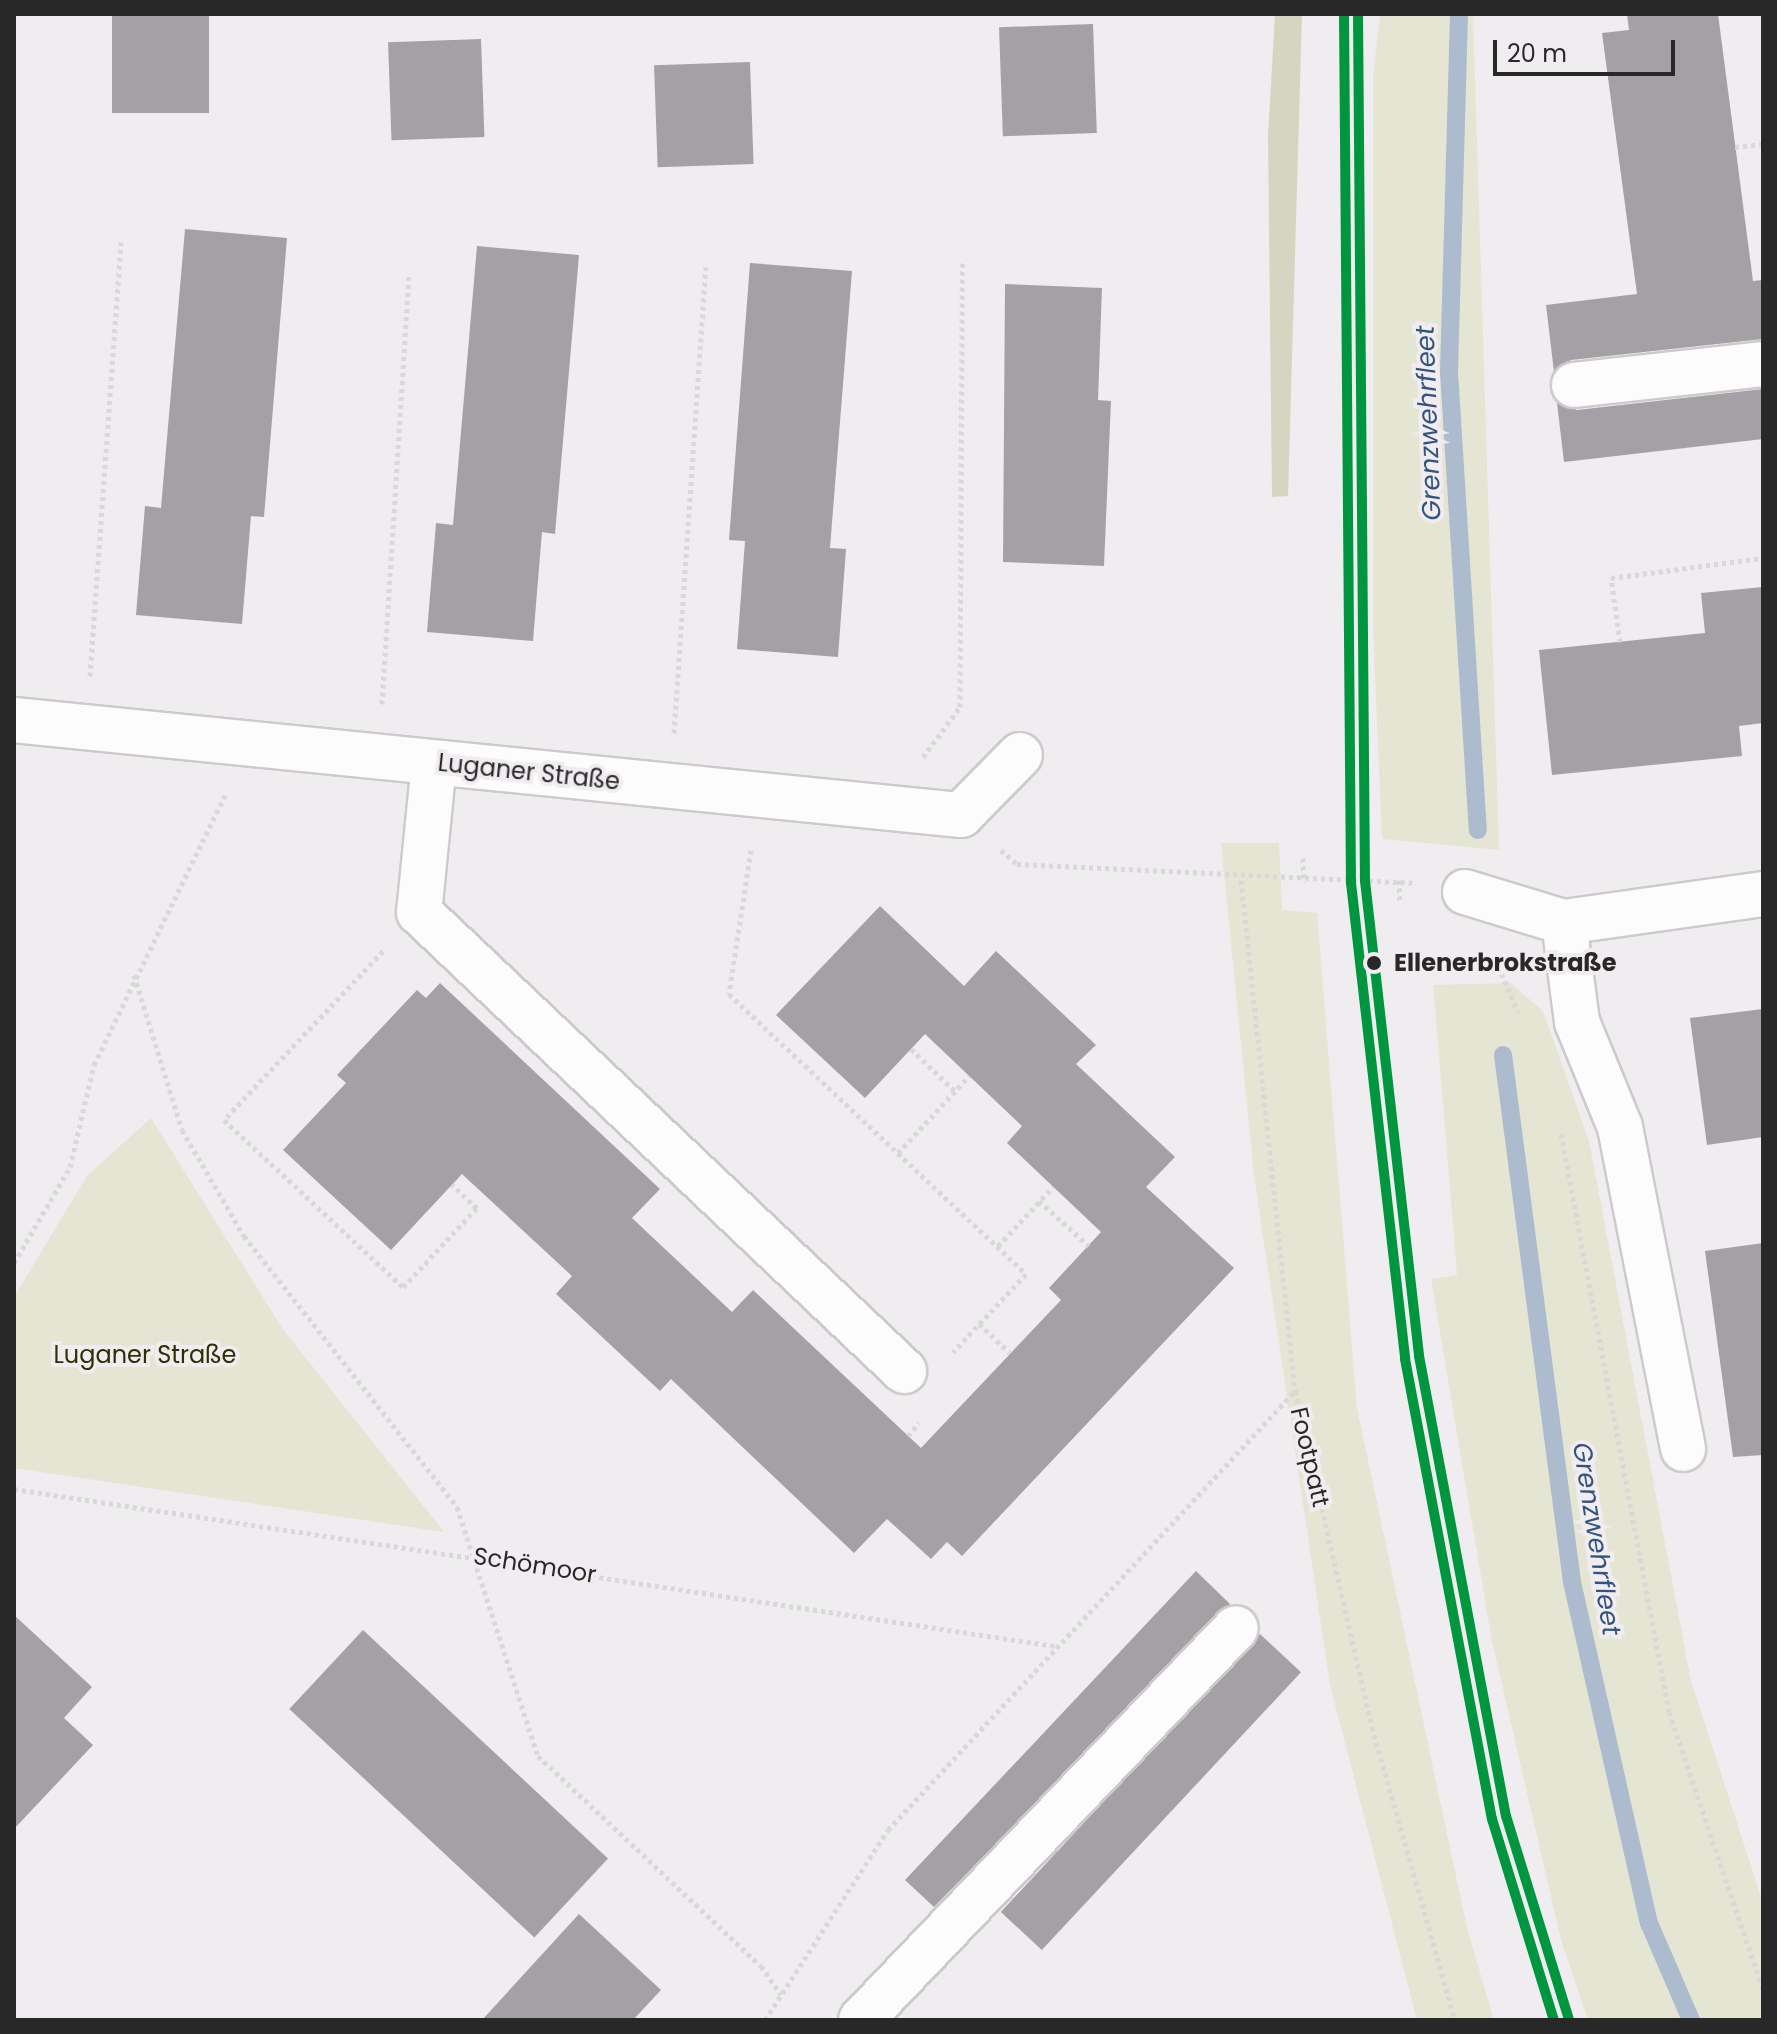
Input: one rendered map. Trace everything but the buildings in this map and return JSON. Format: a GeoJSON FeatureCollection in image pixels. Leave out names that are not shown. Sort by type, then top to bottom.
{"type":"FeatureCollection","features":[{"type":"Feature","properties":{"kind":"street"},"geometry":{"type":"LineString","coordinates":[[1574,385],[1763,364]]}},
{"type":"Feature","properties":{"kind":"street","name":"Luganer Straße"},"geometry":{"type":"LineString","coordinates":[[14,720],[961,815]]}},
{"type":"Feature","properties":{"kind":"street"},"geometry":{"type":"LineString","coordinates":[[961,815],[1020,755]]}},
{"type":"Feature","properties":{"kind":"street"},"geometry":{"type":"LineString","coordinates":[[434,763],[419,912],[904,1371]]}},
{"type":"Feature","properties":{"kind":"street"},"geometry":{"type":"LineString","coordinates":[[1465,892],[1564,922],[1763,894]]}},
{"type":"Feature","properties":{"kind":"street"},"geometry":{"type":"LineString","coordinates":[[1564,922],[1577,1022],[1620,1127],[1683,1449]]}},
{"type":"Feature","properties":{"kind":"street"},"geometry":{"type":"LineString","coordinates":[[861,2020],[1236,1628]]}},
{"type":"Feature","properties":{"kind":"path"},"geometry":{"type":"LineString","coordinates":[[1735,147],[1763,144]]}},
{"type":"Feature","properties":{"kind":"path"},"geometry":{"type":"LineString","coordinates":[[86,727],[121,242]]}},
{"type":"Feature","properties":{"kind":"path"},"geometry":{"type":"LineString","coordinates":[[885,808],[960,707],[962,262]]}},
{"type":"Feature","properties":{"kind":"path"},"geometry":{"type":"LineString","coordinates":[[671,786],[706,267]]}},
{"type":"Feature","properties":{"kind":"path"},"geometry":{"type":"LineString","coordinates":[[379,757],[409,274]]}},
{"type":"Feature","properties":{"kind":"path"},"geometry":{"type":"LineString","coordinates":[[1620,642],[1611,578],[1763,558]]}},
{"type":"Feature","properties":{"kind":"path"},"geometry":{"type":"LineString","coordinates":[[14,1263],[70,1167],[94,1065],[134,975],[251,744]]}},
{"type":"Feature","properties":{"kind":"path"},"geometry":{"type":"LineString","coordinates":[[759,795],[729,994],[1026,1274],[947,1358]]}},
{"type":"Feature","properties":{"kind":"path"},"geometry":{"type":"LineString","coordinates":[[961,815],[1017,864],[1241,880],[1399,880],[1465,892],[1522,1020]]}},
{"type":"Feature","properties":{"kind":"path"},"geometry":{"type":"LineString","coordinates":[[1303,858],[1304,882]]}},
{"type":"Feature","properties":{"kind":"path","name":"Footpatt"},"geometry":{"type":"LineString","coordinates":[[1241,880],[1295,1391],[1372,1727],[1455,2020]]}},
{"type":"Feature","properties":{"kind":"path"},"geometry":{"type":"LineString","coordinates":[[1399,880],[1400,903]]}},
{"type":"Feature","properties":{"kind":"path"},"geometry":{"type":"LineString","coordinates":[[419,912],[224,1120],[403,1287],[477,1208],[452,1185]]}},
{"type":"Feature","properties":{"kind":"path"},"geometry":{"type":"LineString","coordinates":[[134,975],[182,1130],[244,1236],[326,1346],[412,1441],[457,1507],[538,1756],[761,1966],[781,1995]]}},
{"type":"Feature","properties":{"kind":"path"},"geometry":{"type":"LineString","coordinates":[[911,1049],[955,1091]]}},
{"type":"Feature","properties":{"kind":"path"},"geometry":{"type":"LineString","coordinates":[[898,1153],[969,1076]]}},
{"type":"Feature","properties":{"kind":"path"},"geometry":{"type":"LineString","coordinates":[[1559,1122],[1669,1712],[1763,1990]]}},
{"type":"Feature","properties":{"kind":"path"},"geometry":{"type":"LineString","coordinates":[[998,1246],[1053,1187]]}},
{"type":"Feature","properties":{"kind":"path"},"geometry":{"type":"LineString","coordinates":[[1039,1201],[1089,1246]]}},
{"type":"Feature","properties":{"kind":"path"},"geometry":{"type":"LineString","coordinates":[[979,1324],[1010,1353]]}},
{"type":"Feature","properties":{"kind":"path"},"geometry":{"type":"LineString","coordinates":[[765,2020],[888,1830],[1055,1646],[1295,1391]]}},
{"type":"Feature","properties":{"kind":"path","name":"Schömoor"},"geometry":{"type":"LineString","coordinates":[[14,1489],[1055,1646]]}},
{"type":"Feature","properties":{"kind":"green space"},"geometry":{"type":"Polygon","coordinates":[[[1275,14],[1302,14],[1288,496],[1272,497],[1268,136],[1275,14]]]}},
{"type":"Feature","properties":{"kind":"green space"},"geometry":{"type":"Polygon","coordinates":[[[1380,14],[1473,14],[1499,850],[1382,839],[1373,627],[1373,76],[1380,14]]]}},
{"type":"Feature","properties":{"kind":"green space"},"geometry":{"type":"Polygon","coordinates":[[[1221,843],[1279,843],[1282,910],[1317,913],[1357,1408],[1467,1928],[1494,2020],[1417,2020],[1330,1685],[1254,1176],[1221,843]]]}},
{"type":"Feature","properties":{"kind":"green space"},"geometry":{"type":"Polygon","coordinates":[[[1511,983],[1543,1011],[1589,1141],[1691,1681],[1763,1903],[1763,2020],[1588,2020],[1561,1940],[1492,1641],[1431,1279],[1457,1275],[1433,985],[1511,983]]]}},
{"type":"Feature","properties":{"kind":"green space","name":"Luganer Straße"},"geometry":{"type":"Polygon","coordinates":[[[151,1118],[282,1328],[444,1532],[14,1468],[14,1297],[87,1176],[151,1118]]]}},
{"type":"Feature","properties":{"kind":"waterway","name":"Grenzwehrfleet"},"geometry":{"type":"LineString","coordinates":[[1459,14],[1449,372],[1478,830]]}},
{"type":"Feature","properties":{"kind":"waterway","name":"Grenzwehrfleet"},"geometry":{"type":"LineString","coordinates":[[1503,1055],[1572,1582],[1649,1923],[1691,2020]]}},
{"type":"Feature","properties":{"kind":"transit line"},"geometry":{"type":"LineString","coordinates":[[1344,14],[1351,883],[1405,1359],[1492,1819],[1554,2020]]}},
{"type":"Feature","properties":{"kind":"transit line"},"geometry":{"type":"LineString","coordinates":[[1358,14],[1365,881],[1419,1356],[1506,1816],[1569,2020]]}},
{"type":"Feature","properties":{"kind":"place","name":"Ellenerbrokstraße"},"geometry":{"type":"Point","coordinates":[1374,963]}}]}
